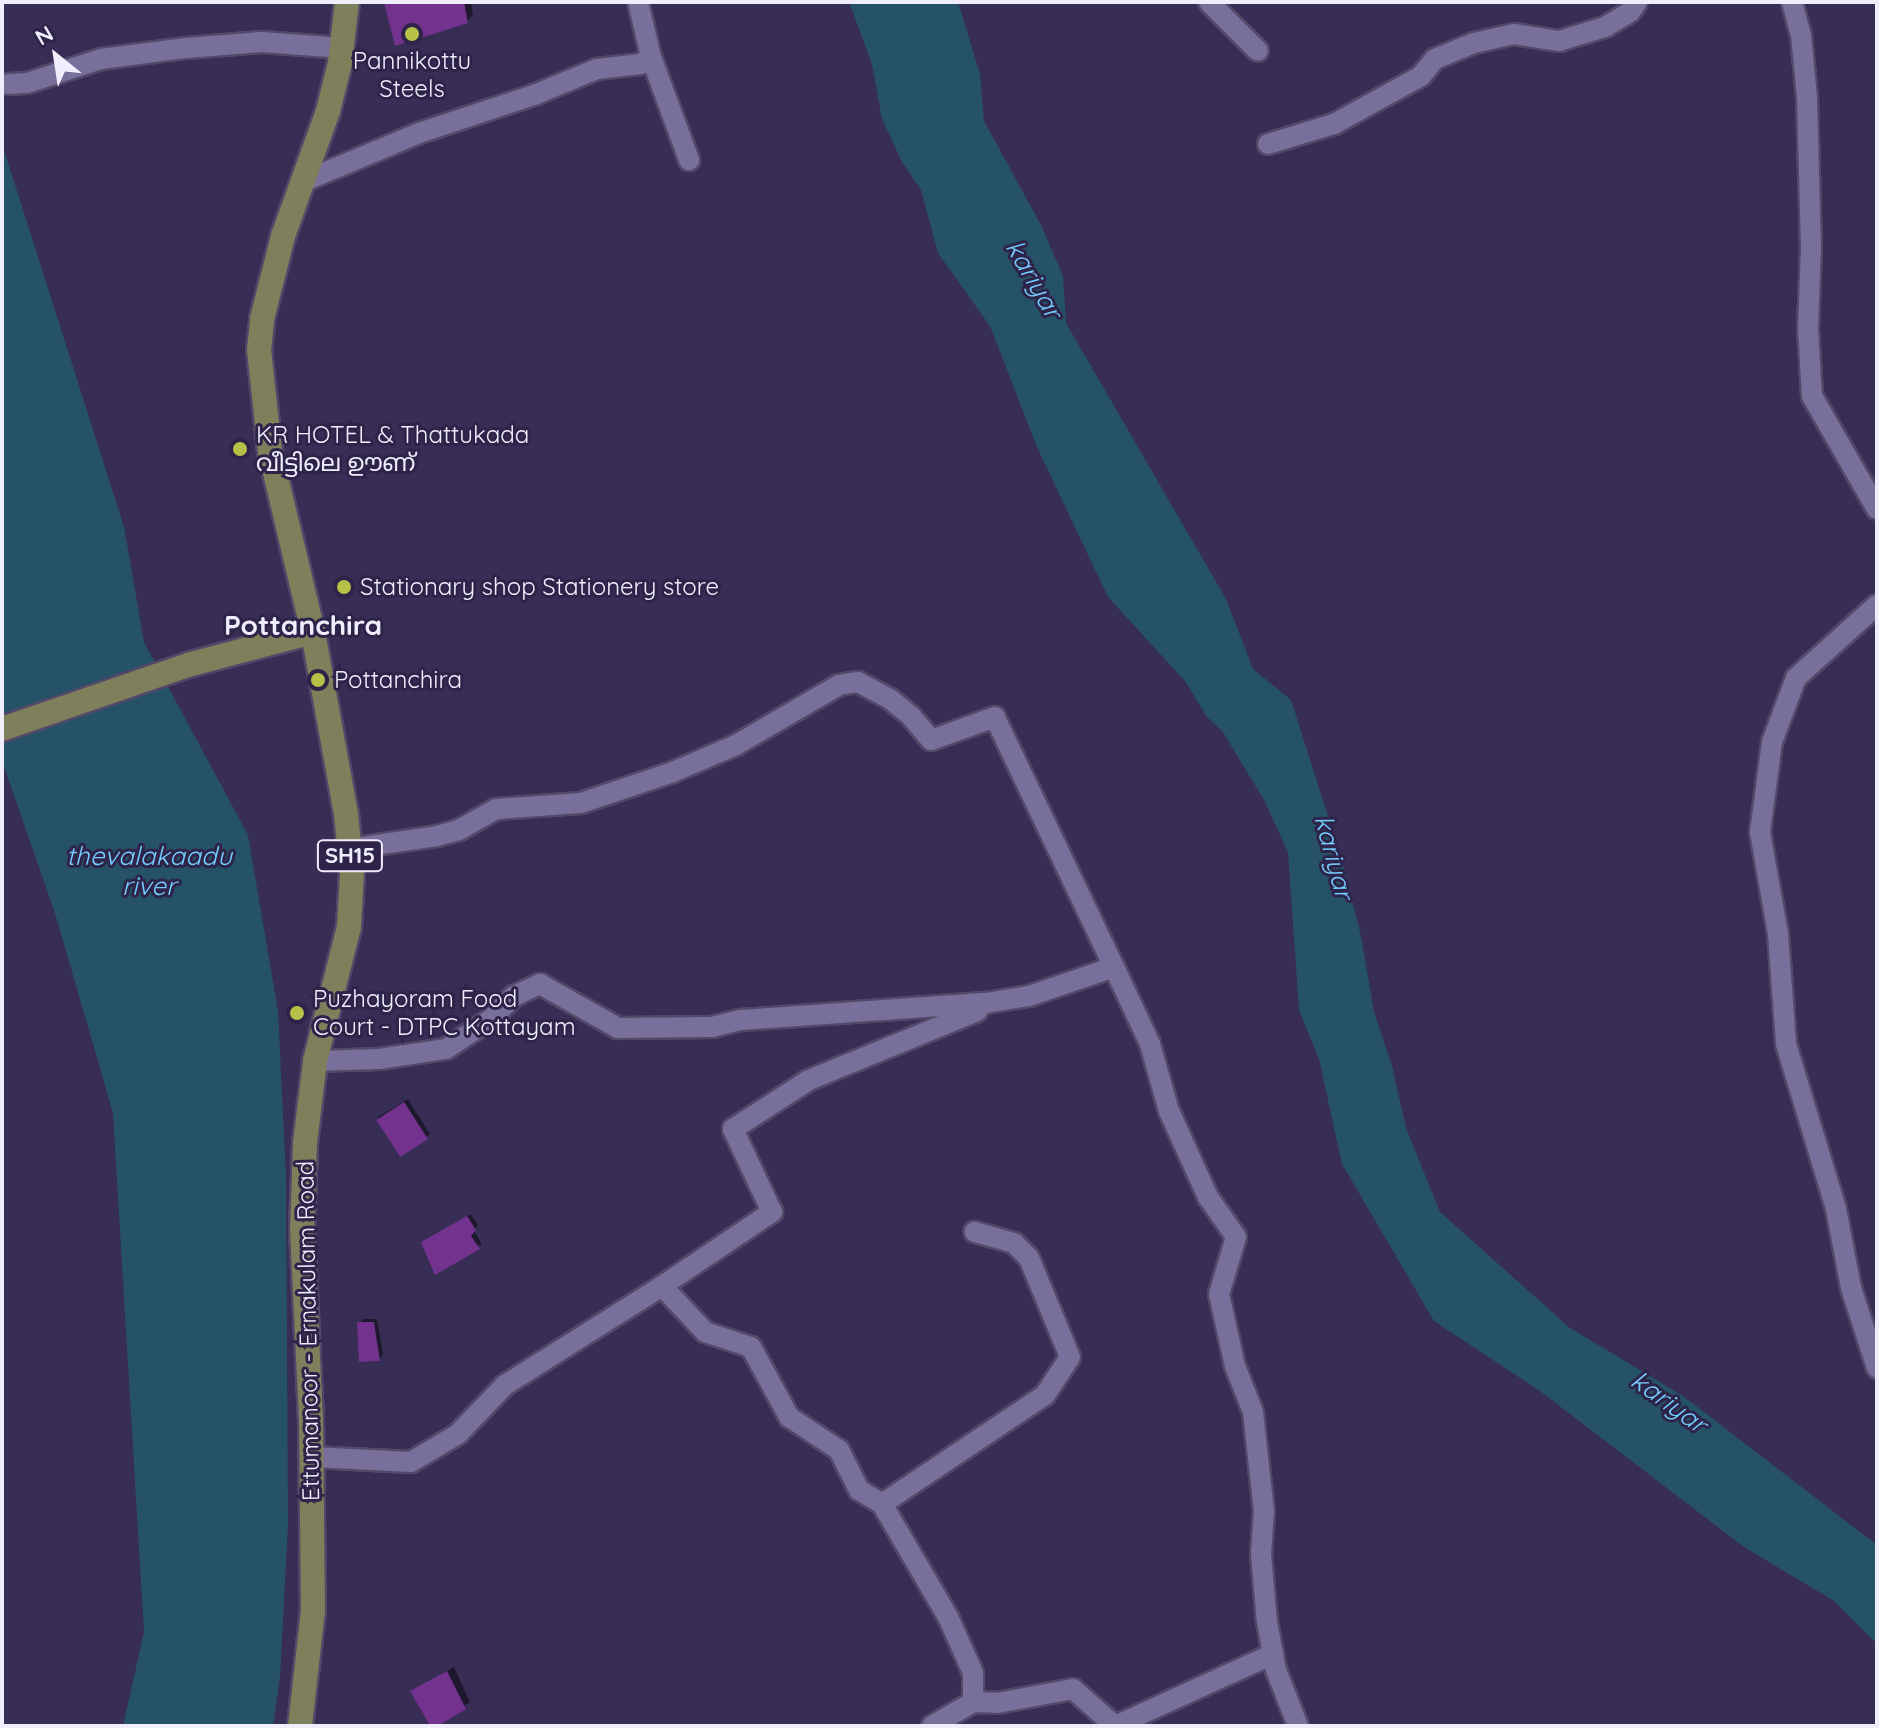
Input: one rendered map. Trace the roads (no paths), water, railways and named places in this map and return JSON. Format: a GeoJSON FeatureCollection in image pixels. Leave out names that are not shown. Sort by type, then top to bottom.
{"type":"FeatureCollection","features":[{"type":"Feature","properties":{"kind":"main road","name":"Ettumanoor - Ernakulam Road"},"geometry":{"type":"LineString","coordinates":[[300,1726],[313,1611],[312,1457],[303,1199],[315,1061],[349,927],[352,874],[313,632],[270,451],[259,350],[271,278],[328,111],[342,48],[347,2]]}},
{"type":"Feature","properties":{"kind":"main road"},"geometry":{"type":"LineString","coordinates":[[2,729],[191,664],[313,632]]}},
{"type":"Feature","properties":{"kind":"street"},"geometry":{"type":"LineString","coordinates":[[638,2],[651,57],[671,102],[689,160]]}},
{"type":"Feature","properties":{"kind":"street"},"geometry":{"type":"LineString","coordinates":[[1209,2],[1258,51]]}},
{"type":"Feature","properties":{"kind":"street"},"geometry":{"type":"LineString","coordinates":[[1268,144],[1334,124],[1421,76],[1435,59],[1474,43],[1514,34],[1559,41],[1605,27],[1630,12],[1637,2]]}},
{"type":"Feature","properties":{"kind":"street"},"geometry":{"type":"LineString","coordinates":[[1792,2],[1801,35],[1807,97],[1811,248],[1808,329],[1812,396],[1877,509]]}},
{"type":"Feature","properties":{"kind":"street"},"geometry":{"type":"LineString","coordinates":[[8,84],[27,83],[101,59],[186,48],[262,42],[342,48]]}},
{"type":"Feature","properties":{"kind":"street"},"geometry":{"type":"LineString","coordinates":[[302,182],[419,133],[534,95],[597,69],[641,64],[651,57]]}},
{"type":"Feature","properties":{"kind":"street"},"geometry":{"type":"LineString","coordinates":[[1877,605],[1796,678],[1772,742],[1760,832],[1778,934],[1786,1044],[1836,1209],[1851,1288],[1877,1368]]}},
{"type":"Feature","properties":{"kind":"street"},"geometry":{"type":"LineString","coordinates":[[349,849],[437,836],[459,830],[496,809],[581,803],[736,745],[839,685],[858,682],[890,699],[911,716],[931,740],[995,717],[1150,1044],[1169,1111],[1208,1197],[1236,1237],[1219,1294],[1235,1366],[1253,1412],[1264,1511],[1261,1554],[1273,1654],[1298,1726]]}},
{"type":"Feature","properties":{"kind":"street"},"geometry":{"type":"LineString","coordinates":[[315,1061],[379,1059],[446,1049],[491,1019],[514,996],[540,984],[618,1028],[712,1027],[741,1020],[1001,1001],[1029,996],[1114,967]]}},
{"type":"Feature","properties":{"kind":"street"},"geometry":{"type":"LineString","coordinates":[[312,1457],[411,1462],[458,1434],[505,1385],[772,1212],[733,1129],[809,1080],[1001,1001]]}},
{"type":"Feature","properties":{"kind":"street"},"geometry":{"type":"LineString","coordinates":[[882,1504],[1045,1395],[1070,1357],[1029,1258],[1014,1243],[975,1232]]}},
{"type":"Feature","properties":{"kind":"street"},"geometry":{"type":"LineString","coordinates":[[662,1286],[705,1332],[751,1347],[789,1417],[839,1450],[859,1490],[882,1504],[948,1617],[973,1673],[973,1702]]}},
{"type":"Feature","properties":{"kind":"street"},"geometry":{"type":"LineString","coordinates":[[932,1726],[973,1702],[997,1703],[1073,1689],[1115,1726],[1273,1654]]}},
{"type":"Feature","properties":{"kind":"water","name":"kariyar"},"geometry":{"type":"Polygon","coordinates":[[[849,2],[958,2],[980,74],[984,121],[1041,225],[1063,276],[1066,323],[1226,599],[1253,669],[1291,700],[1342,860],[1361,936],[1374,1012],[1392,1066],[1406,1128],[1440,1212],[1570,1328],[1683,1396],[1877,1545],[1877,1644],[1834,1601],[1744,1547],[1540,1391],[1434,1321],[1342,1164],[1319,1059],[1299,1010],[1288,852],[1264,800],[1223,732],[1207,717],[1185,681],[1108,597],[1037,447],[990,326],[938,253],[921,190],[902,162],[882,119],[872,64],[849,2]]]}},
{"type":"Feature","properties":{"kind":"water","name":"thevalakaadu river"},"geometry":{"type":"Polygon","coordinates":[[[2,144],[124,527],[144,642],[248,835],[278,1011],[286,1176],[288,1524],[280,1677],[273,1726],[123,1726],[144,1632],[113,1113],[55,913],[2,761],[2,144]]]}},
{"type":"Feature","properties":{"kind":"place","name":"Pannikottu Steels"},"geometry":{"type":"Point","coordinates":[412,34]}},
{"type":"Feature","properties":{"kind":"place","name":"KR HOTEL & Thattukada വീട്ടിലെ ഊണ്"},"geometry":{"type":"Point","coordinates":[240,449]}},
{"type":"Feature","properties":{"kind":"place","name":"Stationary shop Stationery store"},"geometry":{"type":"Point","coordinates":[344,587]}},
{"type":"Feature","properties":{"kind":"place","name":"Pottanchira"},"geometry":{"type":"Point","coordinates":[318,680]}},
{"type":"Feature","properties":{"kind":"place","name":"Puzhayoram Food Court - DTPC Kottayam"},"geometry":{"type":"Point","coordinates":[297,1013]}},
{"type":"Feature","properties":{"kind":"district","name":"Pottanchira"},"geometry":{"type":"Point","coordinates":[303,625]}}]}
